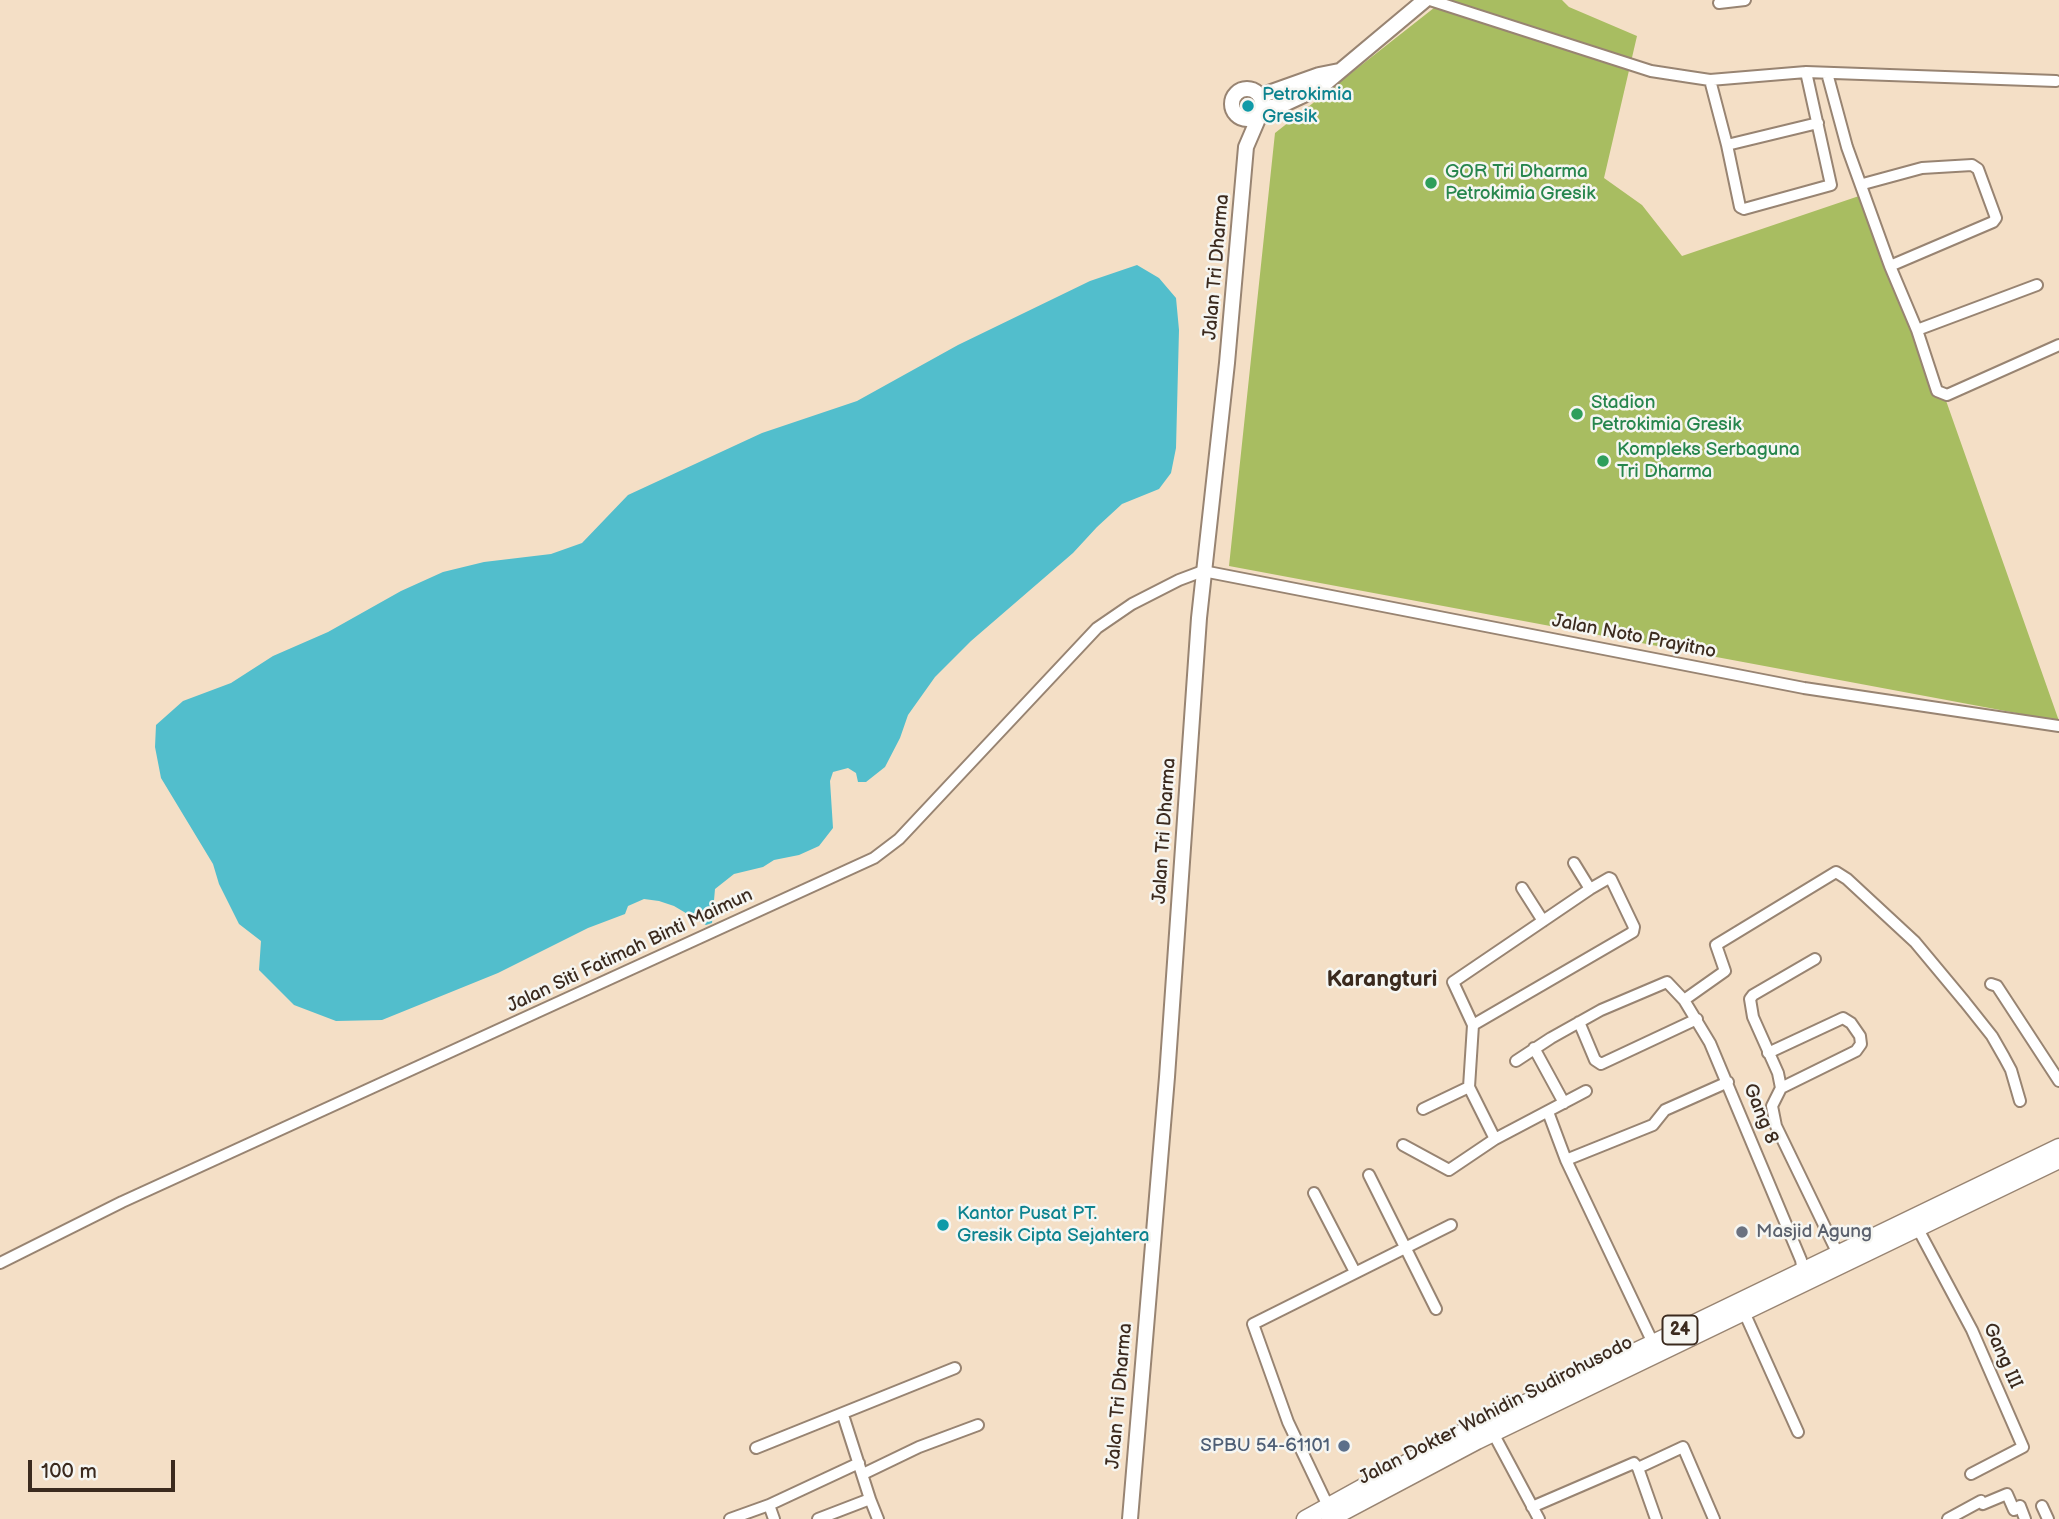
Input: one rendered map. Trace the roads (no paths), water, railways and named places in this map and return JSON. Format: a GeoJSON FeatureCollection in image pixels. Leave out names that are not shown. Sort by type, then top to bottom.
{"type":"FeatureCollection","features":[{"type":"Feature","properties":{"kind":"highway","name":"Jalan Dokter Wahidin Sudirohusodo"},"geometry":{"type":"LineString","coordinates":[[1305,1519],[1329,1513],[1744,1312],[1840,1259],[2059,1147]]}},
{"type":"Feature","properties":{"kind":"highway","name":"Jalan Dokter Wahidin Sudirohusodo"},"geometry":{"type":"LineString","coordinates":[[1329,1513],[1457,1435],[1803,1271],[1918,1229],[2059,1160]]}},
{"type":"Feature","properties":{"kind":"main road"},"geometry":{"type":"LineString","coordinates":[[1261,106],[1252,90],[1239,91],[1232,102],[1236,115],[1249,120],[1261,106],[1319,75],[1340,71],[1427,0]]}},
{"type":"Feature","properties":{"kind":"main road","name":"Jalan Tri Dharma"},"geometry":{"type":"LineString","coordinates":[[1130,1519],[1167,1077],[1203,571],[1227,363],[1246,147],[1261,106]]}},
{"type":"Feature","properties":{"kind":"main road","name":"Jalan Tri Dharma"},"geometry":{"type":"LineString","coordinates":[[1236,115],[1246,147]]}},
{"type":"Feature","properties":{"kind":"street"},"geometry":{"type":"LineString","coordinates":[[1427,0],[1651,71],[1710,80],[1806,72],[2056,81]]}},
{"type":"Feature","properties":{"kind":"street"},"geometry":{"type":"LineString","coordinates":[[1719,4],[1745,0]]}},
{"type":"Feature","properties":{"kind":"street"},"geometry":{"type":"LineString","coordinates":[[1710,80],[1740,207],[1744,209],[1831,186],[1806,72]]}},
{"type":"Feature","properties":{"kind":"street"},"geometry":{"type":"LineString","coordinates":[[1827,73],[1847,147],[1863,184],[1890,266],[1917,330],[1937,391],[1944,396],[2059,345]]}},
{"type":"Feature","properties":{"kind":"street"},"geometry":{"type":"LineString","coordinates":[[1727,145],[1818,123]]}},
{"type":"Feature","properties":{"kind":"street"},"geometry":{"type":"LineString","coordinates":[[1863,184],[1922,168],[1972,165],[1978,169],[1996,218],[1993,222],[1890,266]]}},
{"type":"Feature","properties":{"kind":"street"},"geometry":{"type":"LineString","coordinates":[[1917,330],[2037,285]]}},
{"type":"Feature","properties":{"kind":"street","name":"Jalan Noto Prayitno"},"geometry":{"type":"LineString","coordinates":[[1203,571],[1804,688],[2059,726]]}},
{"type":"Feature","properties":{"kind":"street","name":"Jalan Siti Fatimah Binti Maimun"},"geometry":{"type":"LineString","coordinates":[[0,1263],[122,1202],[874,858],[899,839],[1097,628],[1132,604],[1203,571]]}},
{"type":"Feature","properties":{"kind":"street"},"geometry":{"type":"LineString","coordinates":[[1574,863],[1590,889]]}},
{"type":"Feature","properties":{"kind":"street"},"geometry":{"type":"LineString","coordinates":[[1684,1000],[1725,971],[1716,945],[1836,872],[1847,878],[1915,942],[1965,1002],[1992,1036],[2004,1057],[2011,1070],[2020,1101]]}},
{"type":"Feature","properties":{"kind":"street"},"geometry":{"type":"LineString","coordinates":[[1473,1025],[1633,932],[1634,927],[1612,879],[1609,878],[1590,889],[1452,982],[1473,1025],[1469,1087],[1495,1139]]}},
{"type":"Feature","properties":{"kind":"street"},"geometry":{"type":"LineString","coordinates":[[1522,888],[1543,921]]}},
{"type":"Feature","properties":{"kind":"street"},"geometry":{"type":"LineString","coordinates":[[1781,1087],[1753,1017],[1750,999],[1815,959]]}},
{"type":"Feature","properties":{"kind":"street","name":"Gang 8"},"geometry":{"type":"LineString","coordinates":[[1579,1022],[1665,981],[1684,1000],[1697,1019],[1728,1083],[1803,1271]]}},
{"type":"Feature","properties":{"kind":"street"},"geometry":{"type":"LineString","coordinates":[[1991,984],[1997,986],[2059,1081]]}},
{"type":"Feature","properties":{"kind":"street"},"geometry":{"type":"LineString","coordinates":[[1768,1053],[1843,1017],[1852,1023],[1860,1036],[1861,1044],[1856,1051],[1781,1087],[1772,1105],[1776,1126],[1840,1259]]}},
{"type":"Feature","properties":{"kind":"street"},"geometry":{"type":"LineString","coordinates":[[1516,1061],[1579,1022],[1595,1060],[1601,1064],[1697,1019]]}},
{"type":"Feature","properties":{"kind":"street"},"geometry":{"type":"LineString","coordinates":[[1534,1048],[1564,1103]]}},
{"type":"Feature","properties":{"kind":"street"},"geometry":{"type":"LineString","coordinates":[[1566,1160],[1653,1125],[1665,1110],[1728,1083]]}},
{"type":"Feature","properties":{"kind":"street"},"geometry":{"type":"LineString","coordinates":[[1423,1109],[1469,1087]]}},
{"type":"Feature","properties":{"kind":"street"},"geometry":{"type":"LineString","coordinates":[[1404,1144],[1447,1170],[1495,1139],[1586,1091]]}},
{"type":"Feature","properties":{"kind":"street"},"geometry":{"type":"LineString","coordinates":[[1548,1112],[1566,1160],[1653,1343]]}},
{"type":"Feature","properties":{"kind":"street"},"geometry":{"type":"LineString","coordinates":[[1368,1175],[1436,1309]]}},
{"type":"Feature","properties":{"kind":"street"},"geometry":{"type":"LineString","coordinates":[[1314,1193],[1355,1272]]}},
{"type":"Feature","properties":{"kind":"street"},"geometry":{"type":"LineString","coordinates":[[1329,1513],[1288,1422],[1253,1324],[1451,1225]]}},
{"type":"Feature","properties":{"kind":"street","name":"Gang III"},"geometry":{"type":"LineString","coordinates":[[1918,1229],[1972,1330],[2023,1447],[1971,1474]]}},
{"type":"Feature","properties":{"kind":"street"},"geometry":{"type":"LineString","coordinates":[[1744,1312],[1798,1432]]}},
{"type":"Feature","properties":{"kind":"street"},"geometry":{"type":"LineString","coordinates":[[756,1448],[844,1415],[955,1368]]}},
{"type":"Feature","properties":{"kind":"street"},"geometry":{"type":"LineString","coordinates":[[844,1415],[878,1519]]}},
{"type":"Feature","properties":{"kind":"street"},"geometry":{"type":"LineString","coordinates":[[730,1519],[978,1425]]}},
{"type":"Feature","properties":{"kind":"street"},"geometry":{"type":"LineString","coordinates":[[1493,1433],[1539,1519]]}},
{"type":"Feature","properties":{"kind":"street"},"geometry":{"type":"LineString","coordinates":[[1638,1468],[1684,1447],[1714,1519]]}},
{"type":"Feature","properties":{"kind":"street"},"geometry":{"type":"LineString","coordinates":[[1532,1507],[1632,1463],[1638,1468],[1656,1519]]}},
{"type":"Feature","properties":{"kind":"street"},"geometry":{"type":"LineString","coordinates":[[1948,1519],[1981,1501],[1983,1504],[2007,1494],[2014,1510],[2020,1506],[2025,1519]]}},
{"type":"Feature","properties":{"kind":"street"},"geometry":{"type":"LineString","coordinates":[[818,1519],[870,1499]]}},
{"type":"Feature","properties":{"kind":"street"},"geometry":{"type":"LineString","coordinates":[[769,1505],[774,1519]]}},
{"type":"Feature","properties":{"kind":"street"},"geometry":{"type":"LineString","coordinates":[[2042,1506],[2048,1519]]}},
{"type":"Feature","properties":{"kind":"water"},"geometry":{"type":"Polygon","coordinates":[[[1137,265],[1159,278],[1176,298],[1179,330],[1176,448],[1171,473],[1159,489],[1122,504],[1073,553],[971,641],[935,677],[908,715],[885,767],[866,782],[858,782],[856,773],[848,768],[833,772],[830,781],[833,828],[819,846],[799,855],[774,860],[763,867],[734,874],[715,889],[712,923],[706,925],[674,906],[644,899],[628,906],[625,914],[588,928],[498,973],[382,1020],[336,1021],[294,1005],[259,970],[261,941],[239,924],[219,884],[213,864],[161,778],[155,747],[156,725],[183,701],[231,683],[273,656],[328,632],[401,591],[443,572],[484,562],[551,554],[582,543],[628,495],[762,433],[857,401],[958,345],[1090,281],[1137,265]]]}},
{"type":"Feature","properties":{"kind":"place","name":"Petrokimia Gresik"},"geometry":{"type":"Point","coordinates":[1248,106]}},
{"type":"Feature","properties":{"kind":"place","name":"GOR Tri Dharma Petrokimia Gresik"},"geometry":{"type":"Point","coordinates":[1431,183]}},
{"type":"Feature","properties":{"kind":"place","name":"Stadion Petrokimia Gresik"},"geometry":{"type":"Point","coordinates":[1577,414]}},
{"type":"Feature","properties":{"kind":"place","name":"Kompleks Serbaguna Tri Dharma"},"geometry":{"type":"Point","coordinates":[1603,461]}},
{"type":"Feature","properties":{"kind":"place","name":"Kantor Pusat PT. Gresik Cipta Sejahtera"},"geometry":{"type":"Point","coordinates":[943,1225]}},
{"type":"Feature","properties":{"kind":"place","name":"Masjid Agung"},"geometry":{"type":"Point","coordinates":[1742,1232]}},
{"type":"Feature","properties":{"kind":"place","name":"SPBU 54-61101"},"geometry":{"type":"Point","coordinates":[1344,1446]}},
{"type":"Feature","properties":{"kind":"district","name":"Karangturi"},"geometry":{"type":"Point","coordinates":[1382,980]}}]}
